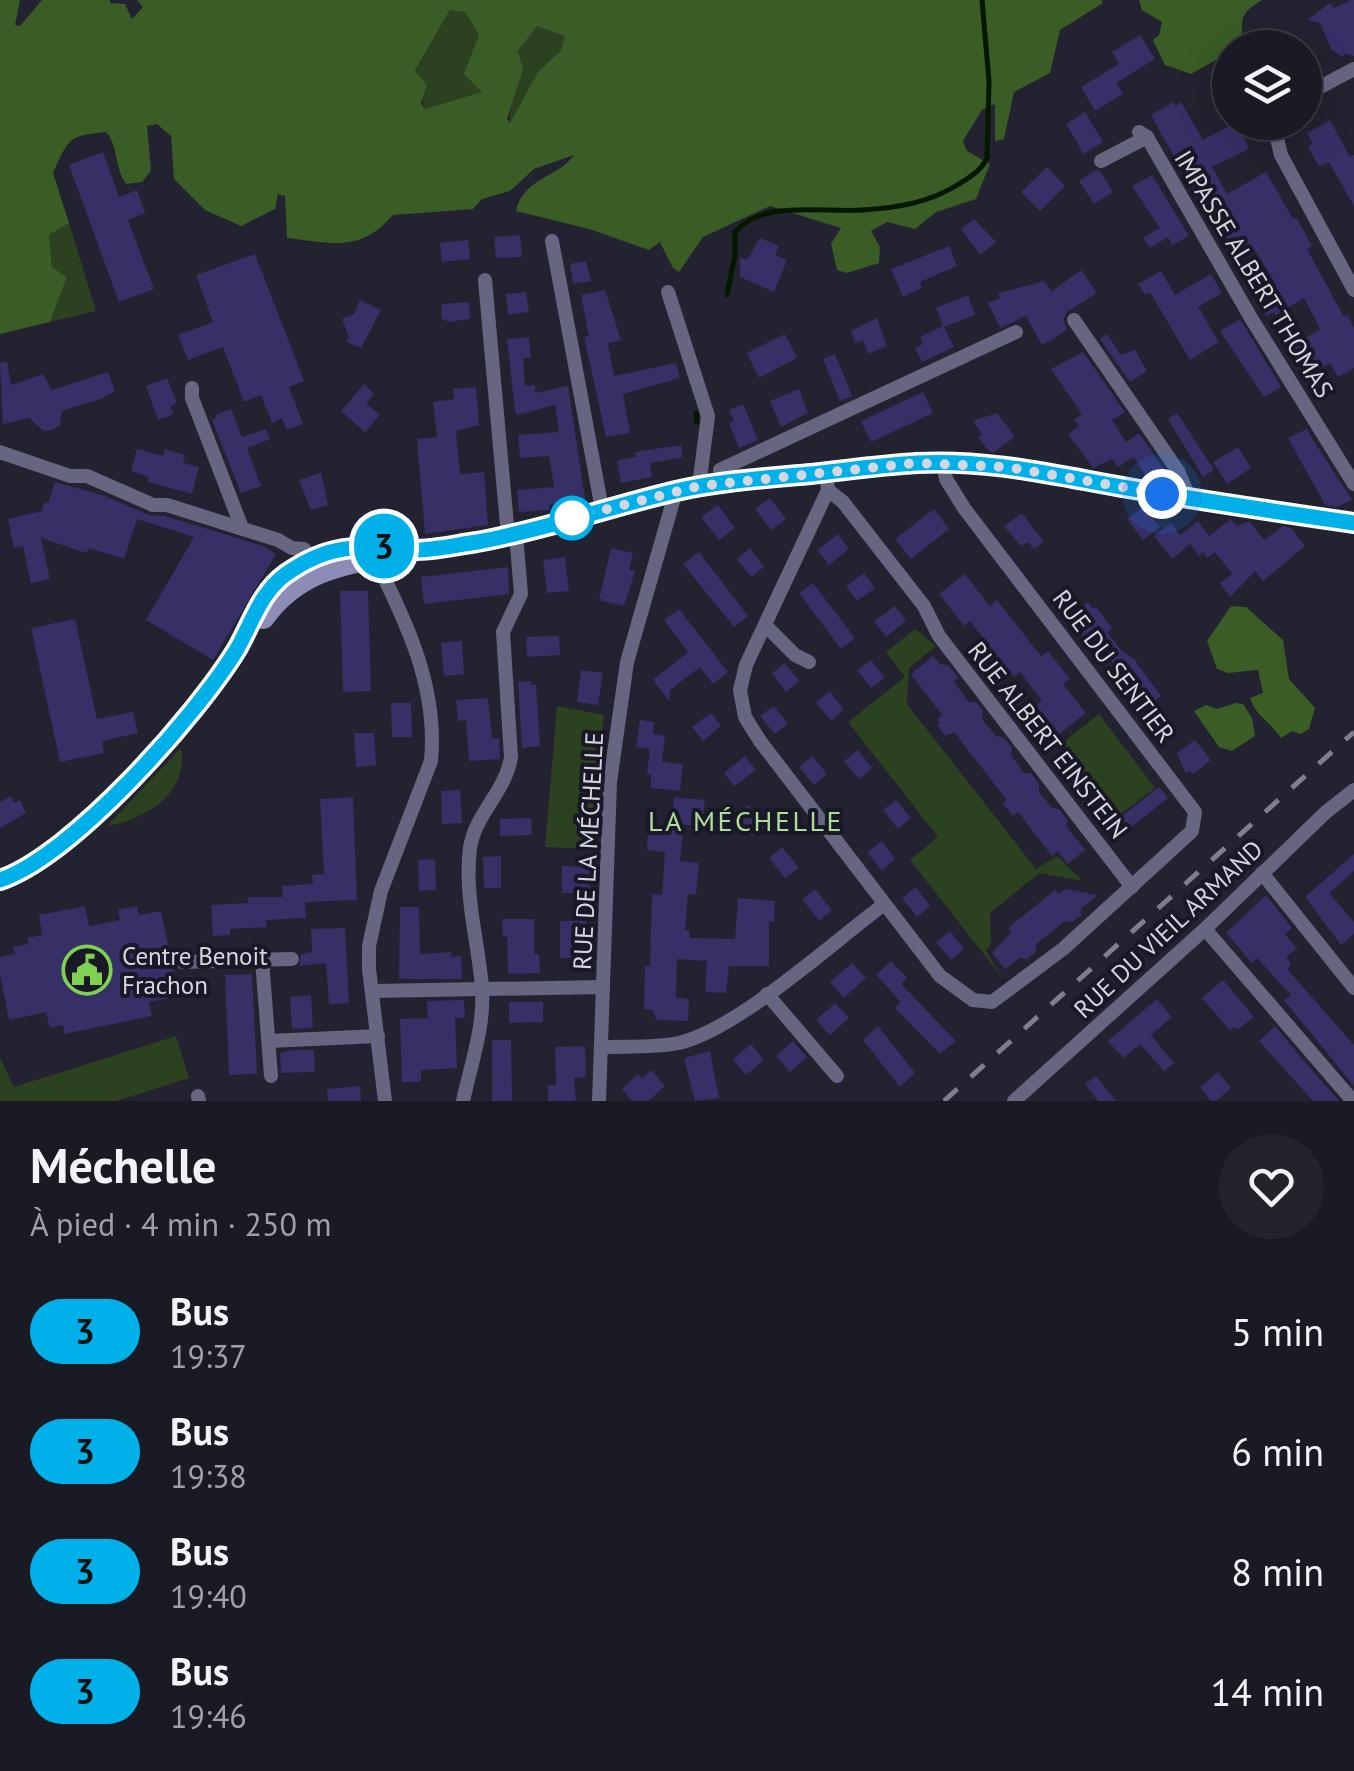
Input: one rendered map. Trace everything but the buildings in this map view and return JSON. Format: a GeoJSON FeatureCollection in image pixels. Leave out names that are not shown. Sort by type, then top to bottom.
{"type":"FeatureCollection","features":[{"type":"Feature","properties":{"kind":"street"},"geometry":{"type":"LineString","coordinates":[[1322,86],[1354,68]]}},
{"type":"Feature","properties":{"kind":"street","name":"IMPASSE ALBERT THOMAS"},"geometry":{"type":"LineString","coordinates":[[1101,161],[1143,134],[1250,318],[1354,484]]}},
{"type":"Feature","properties":{"kind":"street"},"geometry":{"type":"LineString","coordinates":[[1277,140],[1281,155],[1354,290]]}},
{"type":"Feature","properties":{"kind":"street"},"geometry":{"type":"LineString","coordinates":[[552,241],[602,510]]}},
{"type":"Feature","properties":{"kind":"street"},"geometry":{"type":"LineString","coordinates":[[463,1101],[481,1022],[482,989],[472,923],[469,860],[477,828],[509,772],[512,757],[503,632],[522,594],[512,535],[485,280]]}},
{"type":"Feature","properties":{"kind":"street"},"geometry":{"type":"LineString","coordinates":[[668,292],[708,416],[699,486]]}},
{"type":"Feature","properties":{"kind":"street"},"geometry":{"type":"LineString","coordinates":[[1074,320],[1178,472],[1189,496]]}},
{"type":"Feature","properties":{"kind":"street"},"geometry":{"type":"LineString","coordinates":[[722,483],[720,470],[1016,332]]}},
{"type":"Feature","properties":{"kind":"street"},"geometry":{"type":"LineString","coordinates":[[192,388],[192,398],[242,528]]}},
{"type":"Feature","properties":{"kind":"street"},"geometry":{"type":"LineString","coordinates":[[0,452],[70,476],[87,476],[153,505],[304,549],[316,565]]}},
{"type":"Feature","properties":{"kind":"street"},"geometry":{"type":"LineString","coordinates":[[0,880],[42,860],[105,803],[187,715],[281,598],[316,565],[358,560],[379,552],[512,535],[699,486],[827,481],[944,463],[1058,474],[1354,523]]}},
{"type":"Feature","properties":{"kind":"street","name":"RUE DU SENTIER"},"geometry":{"type":"LineString","coordinates":[[944,463],[946,480],[958,499],[1195,812],[1192,831],[1132,887]]}},
{"type":"Feature","properties":{"kind":"street"},"geometry":{"type":"LineString","coordinates":[[827,481],[746,665],[740,690],[745,717],[760,741],[883,905],[940,976],[973,1000],[992,1002],[1063,949],[1132,887]]}},
{"type":"Feature","properties":{"kind":"street","name":"RUE ALBERT EINSTEIN"},"geometry":{"type":"LineString","coordinates":[[827,481],[924,606],[939,636],[1132,887]]}},
{"type":"Feature","properties":{"kind":"street","name":"RUE DE LA MÉCHELLE"},"geometry":{"type":"LineString","coordinates":[[600,1101],[610,782],[627,662],[676,491]]}},
{"type":"Feature","properties":{"kind":"street"},"geometry":{"type":"LineString","coordinates":[[379,552],[424,672],[432,709],[433,740],[431,760],[416,806],[375,910],[369,946],[386,1101]]}},
{"type":"Feature","properties":{"kind":"street"},"geometry":{"type":"LineString","coordinates":[[765,625],[795,656],[809,662]]}},
{"type":"Feature","properties":{"kind":"street","name":"RUE DU VIEIL ARMAND"},"geometry":{"type":"LineString","coordinates":[[1014,1101],[1354,790]]}},
{"type":"Feature","properties":{"kind":"street"},"geometry":{"type":"LineString","coordinates":[[1262,873],[1354,988]]}},
{"type":"Feature","properties":{"kind":"street"},"geometry":{"type":"LineString","coordinates":[[602,1046],[665,1045],[721,1026],[883,905]]}},
{"type":"Feature","properties":{"kind":"street"},"geometry":{"type":"LineString","coordinates":[[1204,929],[1352,1101]]}},
{"type":"Feature","properties":{"kind":"street"},"geometry":{"type":"LineString","coordinates":[[182,962],[292,959]]}},
{"type":"Feature","properties":{"kind":"street"},"geometry":{"type":"LineString","coordinates":[[262,960],[271,1076]]}},
{"type":"Feature","properties":{"kind":"street"},"geometry":{"type":"LineString","coordinates":[[372,991],[603,987]]}},
{"type":"Feature","properties":{"kind":"street"},"geometry":{"type":"LineString","coordinates":[[767,994],[838,1076]]}},
{"type":"Feature","properties":{"kind":"street"},"geometry":{"type":"LineString","coordinates":[[269,1041],[378,1036]]}},
{"type":"Feature","properties":{"kind":"green space"},"geometry":{"type":"Polygon","coordinates":[[[0,0],[20,0],[15,25],[20,26],[42,0],[110,0],[125,4],[132,19],[143,7],[137,0],[1103,3],[1060,30],[1050,73],[1014,92],[1004,139],[995,141],[995,104],[982,110],[963,141],[967,151],[990,164],[976,199],[936,212],[915,229],[887,222],[871,231],[880,247],[879,263],[847,273],[837,270],[831,244],[841,228],[770,206],[703,237],[679,272],[660,242],[649,250],[589,229],[516,211],[526,191],[574,155],[534,169],[510,191],[482,199],[473,209],[393,215],[369,235],[345,243],[287,238],[285,196],[278,194],[275,209],[241,226],[205,210],[174,179],[171,136],[157,124],[147,126],[151,171],[142,182],[126,184],[106,132],[84,135],[67,146],[53,173],[69,223],[49,235],[52,267],[67,277],[50,322],[0,334],[0,0]],[[450,10],[415,71],[427,85],[421,103],[425,109],[482,92],[464,74],[479,35],[465,12],[450,10]],[[537,26],[518,51],[523,69],[507,119],[510,123],[537,73],[561,50],[565,36],[537,26]]]}},
{"type":"Feature","properties":{"kind":"green space"},"geometry":{"type":"Polygon","coordinates":[[[1139,0],[1262,0],[1244,15],[1242,30],[1212,30],[1212,62],[1191,74],[1165,65],[1153,40],[1159,35],[1162,22],[1142,10],[1139,0]]]}},
{"type":"Feature","properties":{"kind":"green space"},"geometry":{"type":"Polygon","coordinates":[[[450,10],[465,12],[479,35],[483,92],[425,109],[415,72],[450,10]]]}},
{"type":"Feature","properties":{"kind":"green space"},"geometry":{"type":"Polygon","coordinates":[[[537,26],[566,35],[561,50],[537,73],[510,123],[520,71],[518,51],[537,26]]]}},
{"type":"Feature","properties":{"kind":"green space"},"geometry":{"type":"Polygon","coordinates":[[[69,223],[96,311],[50,322],[67,277],[52,267],[49,235],[69,223]]]}},
{"type":"Feature","properties":{"kind":"green space"},"geometry":{"type":"Polygon","coordinates":[[[1231,606],[1246,607],[1283,640],[1289,679],[1315,708],[1309,729],[1301,734],[1292,731],[1281,738],[1256,710],[1250,698],[1263,693],[1258,670],[1228,673],[1217,669],[1207,641],[1231,606]]]}},
{"type":"Feature","properties":{"kind":"green space"},"geometry":{"type":"Polygon","coordinates":[[[915,629],[936,646],[909,668],[907,704],[1036,869],[1057,856],[1083,881],[1039,873],[990,913],[991,944],[986,951],[1004,980],[910,860],[938,837],[848,722],[905,677],[886,652],[915,629]]]}},
{"type":"Feature","properties":{"kind":"green space"},"geometry":{"type":"Polygon","coordinates":[[[1243,704],[1252,718],[1255,736],[1232,751],[1219,747],[1194,711],[1206,705],[1217,709],[1243,704]]]}},
{"type":"Feature","properties":{"kind":"green space"},"geometry":{"type":"Polygon","coordinates":[[[557,706],[604,715],[595,792],[594,849],[545,847],[557,706]]]}},
{"type":"Feature","properties":{"kind":"green space"},"geometry":{"type":"Polygon","coordinates":[[[1099,714],[1155,788],[1113,820],[1061,744],[1099,714]]]}},
{"type":"Feature","properties":{"kind":"green space"},"geometry":{"type":"Polygon","coordinates":[[[181,748],[179,778],[162,801],[136,817],[107,826],[181,748]]]}},
{"type":"Feature","properties":{"kind":"green space"},"geometry":{"type":"Polygon","coordinates":[[[176,1036],[189,1078],[116,1101],[0,1101],[0,1057],[14,1087],[176,1036]]]}},
{"type":"Feature","properties":{"kind":"waterway"},"geometry":{"type":"LineString","coordinates":[[727,295],[735,232],[747,222],[777,211],[862,210],[912,203],[948,190],[982,166],[987,158],[989,81],[982,0]]}},
{"type":"Feature","properties":{"kind":"waterway"},"geometry":{"type":"LineString","coordinates":[[696,413],[697,422]]}},
{"type":"Feature","properties":{"kind":"railway"},"geometry":{"type":"LineString","coordinates":[[944,1101],[1354,732]]}},
{"type":"Feature","properties":{"kind":"bus line","name":"3"},"geometry":{"type":"LineString","coordinates":[[0,880],[42,860],[148,760],[239,646],[244,630],[274,583],[312,558],[337,549],[433,548],[516,534],[699,486],[916,463],[1007,467],[1354,523]]}},
{"type":"Feature","properties":{"kind":"place","name":"Centre Benoit Frachon"},"geometry":{"type":"Point","coordinates":[87,970]}},
{"type":"Feature","properties":{"kind":"district","name":"LA MÉCHELLE"},"geometry":{"type":"Point","coordinates":[746,821]}},
{"type":"Feature","properties":{"kind":"route"},"geometry":{"type":"LineString","coordinates":[[572,518],[699,486],[916,463],[1007,467],[1162,494]]}}]}
